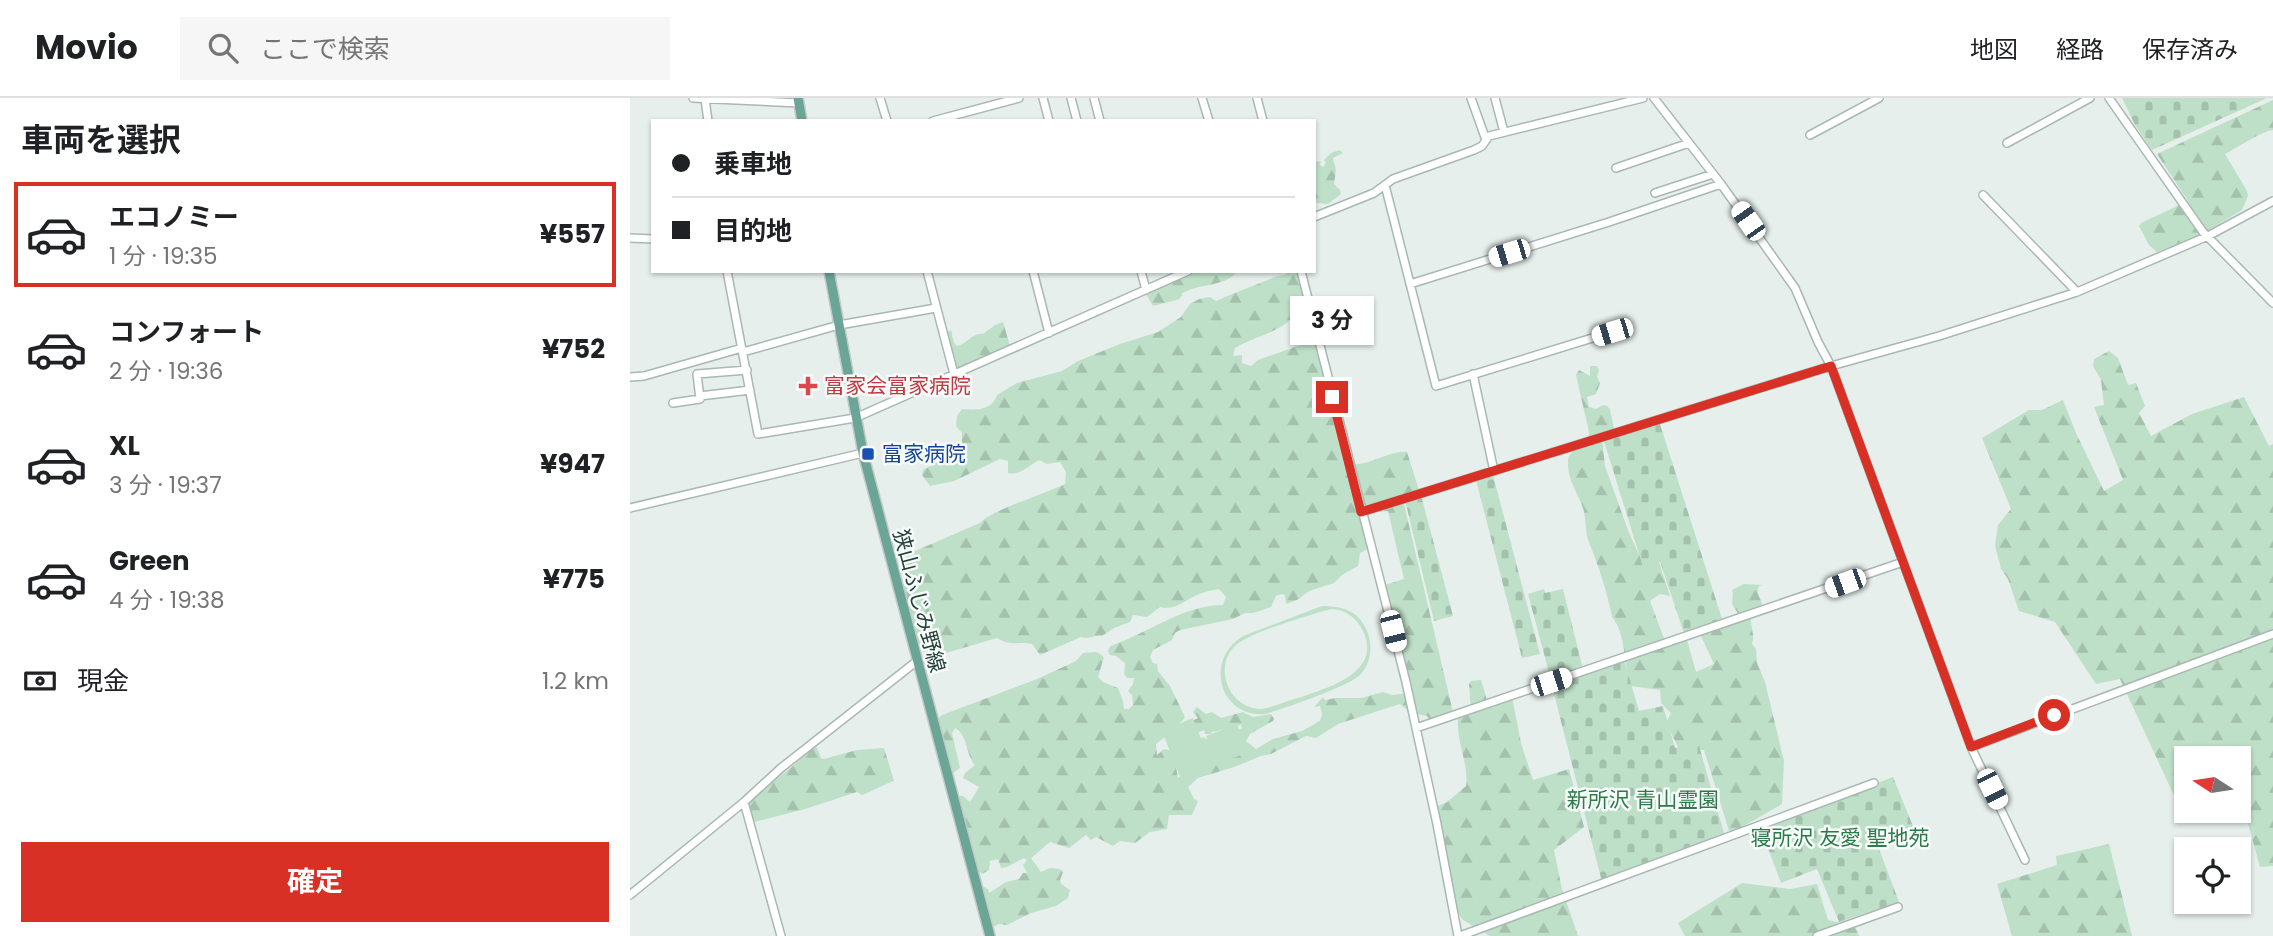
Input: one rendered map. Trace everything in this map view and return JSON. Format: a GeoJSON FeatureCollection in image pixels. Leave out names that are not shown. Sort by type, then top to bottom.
{"type":"FeatureCollection","features":[{"type":"Feature","properties":{"kind":"main road"},"geometry":{"type":"LineString","coordinates":[[799,100],[802,119]]}},
{"type":"Feature","properties":{"kind":"main road","name":"狭山ふじみ野線"},"geometry":{"type":"LineString","coordinates":[[829,273],[863,453],[990,936]]}},
{"type":"Feature","properties":{"kind":"street"},"geometry":{"type":"LineString","coordinates":[[693,98],[799,100]]}},
{"type":"Feature","properties":{"kind":"street"},"geometry":{"type":"LineString","coordinates":[[880,98],[886,119]]}},
{"type":"Feature","properties":{"kind":"street"},"geometry":{"type":"LineString","coordinates":[[940,119],[1019,98]]}},
{"type":"Feature","properties":{"kind":"street"},"geometry":{"type":"LineString","coordinates":[[1043,98],[1048,119]]}},
{"type":"Feature","properties":{"kind":"street"},"geometry":{"type":"LineString","coordinates":[[1071,98],[1075,119]]}},
{"type":"Feature","properties":{"kind":"street"},"geometry":{"type":"LineString","coordinates":[[1094,98],[1099,119]]}},
{"type":"Feature","properties":{"kind":"street"},"geometry":{"type":"LineString","coordinates":[[1202,98],[1208,119]]}},
{"type":"Feature","properties":{"kind":"street"},"geometry":{"type":"LineString","coordinates":[[1257,98],[1262,119]]}},
{"type":"Feature","properties":{"kind":"street"},"geometry":{"type":"LineString","coordinates":[[1471,98],[1486,140]]}},
{"type":"Feature","properties":{"kind":"street"},"geometry":{"type":"LineString","coordinates":[[1496,98],[1504,132]]}},
{"type":"Feature","properties":{"kind":"street"},"geometry":{"type":"LineString","coordinates":[[1316,216],[1367,196],[1393,179],[1482,146],[1489,136],[1643,98]]}},
{"type":"Feature","properties":{"kind":"street"},"geometry":{"type":"LineString","coordinates":[[1654,98],[1721,184],[1795,288],[1831,366],[1971,747],[2025,860]]}},
{"type":"Feature","properties":{"kind":"street"},"geometry":{"type":"LineString","coordinates":[[1810,135],[1879,98]]}},
{"type":"Feature","properties":{"kind":"street"},"geometry":{"type":"LineString","coordinates":[[2007,143],[2090,98]]}},
{"type":"Feature","properties":{"kind":"street"},"geometry":{"type":"LineString","coordinates":[[2109,98],[2208,236],[2273,303]]}},
{"type":"Feature","properties":{"kind":"street"},"geometry":{"type":"LineString","coordinates":[[705,99],[708,119]]}},
{"type":"Feature","properties":{"kind":"street"},"geometry":{"type":"LineString","coordinates":[[1615,168],[1689,143]]}},
{"type":"Feature","properties":{"kind":"street"},"geometry":{"type":"LineString","coordinates":[[1655,193],[1713,174]]}},
{"type":"Feature","properties":{"kind":"street"},"geometry":{"type":"LineString","coordinates":[[1409,284],[1721,184]]}},
{"type":"Feature","properties":{"kind":"street"},"geometry":{"type":"LineString","coordinates":[[1385,185],[1436,386],[1612,332]]}},
{"type":"Feature","properties":{"kind":"street"},"geometry":{"type":"LineString","coordinates":[[1983,195],[2077,292]]}},
{"type":"Feature","properties":{"kind":"street"},"geometry":{"type":"LineString","coordinates":[[1361,512],[2077,292],[2208,236],[2273,201]]}},
{"type":"Feature","properties":{"kind":"street"},"geometry":{"type":"LineString","coordinates":[[630,238],[651,239]]}},
{"type":"Feature","properties":{"kind":"street"},"geometry":{"type":"LineString","coordinates":[[727,273],[758,434],[855,418],[1184,273]]}},
{"type":"Feature","properties":{"kind":"street"},"geometry":{"type":"LineString","coordinates":[[927,273],[954,374]]}},
{"type":"Feature","properties":{"kind":"street"},"geometry":{"type":"LineString","coordinates":[[1034,273],[1049,333]]}},
{"type":"Feature","properties":{"kind":"street"},"geometry":{"type":"LineString","coordinates":[[1142,273],[1146,290]]}},
{"type":"Feature","properties":{"kind":"street"},"geometry":{"type":"LineString","coordinates":[[1301,273],[1406,682],[1459,936],[1874,783]]}},
{"type":"Feature","properties":{"kind":"street"},"geometry":{"type":"LineString","coordinates":[[630,377],[644,376],[839,325],[936,308]]}},
{"type":"Feature","properties":{"kind":"street"},"geometry":{"type":"LineString","coordinates":[[673,403],[700,400],[695,362]]}},
{"type":"Feature","properties":{"kind":"street"},"geometry":{"type":"LineString","coordinates":[[697,374],[747,370]]}},
{"type":"Feature","properties":{"kind":"street"},"geometry":{"type":"LineString","coordinates":[[1473,374],[1494,471]]}},
{"type":"Feature","properties":{"kind":"street"},"geometry":{"type":"LineString","coordinates":[[699,396],[750,390]]}},
{"type":"Feature","properties":{"kind":"street"},"geometry":{"type":"LineString","coordinates":[[630,508],[863,453]]}},
{"type":"Feature","properties":{"kind":"street"},"geometry":{"type":"LineString","coordinates":[[1416,728],[1903,562]]}},
{"type":"Feature","properties":{"kind":"street"},"geometry":{"type":"LineString","coordinates":[[1971,747],[2273,634]]}},
{"type":"Feature","properties":{"kind":"street"},"geometry":{"type":"LineString","coordinates":[[630,895],[744,802],[781,768],[917,661]]}},
{"type":"Feature","properties":{"kind":"street"},"geometry":{"type":"LineString","coordinates":[[744,802],[781,936]]}},
{"type":"Feature","properties":{"kind":"street"},"geometry":{"type":"LineString","coordinates":[[1818,936],[1898,907]]}},
{"type":"Feature","properties":{"kind":"green space"},"geometry":{"type":"Polygon","coordinates":[[[2122,98],[2267,98],[2152,150],[2135,125],[2122,98]]]}},
{"type":"Feature","properties":{"kind":"green space"},"geometry":{"type":"Polygon","coordinates":[[[2273,100],[2273,130],[2225,154],[2247,191],[2248,196],[2242,210],[2199,236],[2157,252],[2149,245],[2139,226],[2188,201],[2157,154],[2273,100]]]}},
{"type":"Feature","properties":{"kind":"green space"},"geometry":{"type":"Polygon","coordinates":[[[1340,150],[1343,153],[1333,158],[1336,170],[1334,184],[1341,194],[1328,204],[1317,203],[1316,162],[1321,161],[1320,165],[1323,167],[1326,163],[1324,160],[1331,153],[1340,150]]]}},
{"type":"Feature","properties":{"kind":"green space"},"geometry":{"type":"Polygon","coordinates":[[[1188,273],[1234,273],[1229,279],[1187,291],[1179,299],[1153,306],[1146,292],[1171,280],[1175,281],[1188,273]]]}},
{"type":"Feature","properties":{"kind":"green space"},"geometry":{"type":"Polygon","coordinates":[[[1299,273],[1306,301],[1286,324],[1235,348],[1233,356],[1242,355],[1242,363],[1251,366],[1258,360],[1315,340],[1340,444],[1353,464],[1407,452],[1419,497],[1404,504],[1453,712],[1448,716],[1430,720],[1427,716],[1411,713],[1400,704],[1338,724],[1316,738],[1306,736],[1271,754],[1198,778],[1188,787],[1198,801],[1192,815],[1169,815],[1167,829],[1150,832],[1135,843],[1120,841],[1113,846],[1096,837],[1091,840],[1086,835],[1069,848],[1050,842],[1031,858],[1041,872],[1050,868],[1063,872],[1060,880],[1061,884],[1070,890],[1068,898],[1056,906],[1031,913],[1007,925],[999,924],[993,927],[983,907],[985,901],[981,897],[978,884],[988,889],[989,893],[1006,882],[1019,879],[1023,873],[1027,873],[1023,865],[1027,860],[1024,858],[1001,868],[998,859],[990,861],[989,870],[982,874],[975,869],[956,796],[963,796],[970,802],[979,787],[963,778],[975,765],[962,735],[955,728],[952,733],[960,768],[950,772],[937,726],[938,719],[942,715],[1037,679],[1076,661],[1083,653],[1097,652],[1104,657],[1098,677],[1118,688],[1124,709],[1129,709],[1133,705],[1132,695],[1128,691],[1134,678],[1127,678],[1124,674],[1125,663],[1110,655],[1110,646],[1179,615],[1208,606],[1223,605],[1226,597],[1219,589],[1205,592],[1175,606],[1160,607],[1147,617],[1133,615],[1130,622],[1102,636],[1081,637],[1040,655],[1032,644],[1011,643],[997,638],[929,658],[916,642],[903,589],[908,575],[901,557],[1065,484],[1066,472],[1060,462],[1047,464],[1039,460],[1012,474],[1008,473],[1008,461],[1000,459],[954,481],[930,486],[922,475],[923,470],[962,448],[962,433],[956,426],[957,416],[962,409],[987,407],[997,395],[1017,383],[1062,371],[1078,361],[1158,332],[1181,317],[1190,304],[1199,299],[1210,297],[1216,301],[1285,275],[1299,273]],[[1360,503],[1355,504],[1368,549],[1360,553],[1358,566],[1334,583],[1309,591],[1286,604],[1285,595],[1282,594],[1276,596],[1271,607],[1245,613],[1233,619],[1180,630],[1172,640],[1153,650],[1150,657],[1170,686],[1185,717],[1156,744],[1157,755],[1164,749],[1173,751],[1178,778],[1186,769],[1202,737],[1237,754],[1242,755],[1245,749],[1238,730],[1242,728],[1241,725],[1211,734],[1205,734],[1204,730],[1197,733],[1192,721],[1198,718],[1193,712],[1197,707],[1206,714],[1212,712],[1221,718],[1243,712],[1253,717],[1271,714],[1273,721],[1250,734],[1246,741],[1256,749],[1273,739],[1302,731],[1320,721],[1320,706],[1314,707],[1323,697],[1325,700],[1361,698],[1383,692],[1392,695],[1410,693],[1385,585],[1404,579],[1388,511],[1374,512],[1360,503]]]}},
{"type":"Feature","properties":{"kind":"green space"},"geometry":{"type":"Polygon","coordinates":[[[1003,322],[1010,346],[957,369],[945,333],[951,330],[957,346],[1003,322]]]}},
{"type":"Feature","properties":{"kind":"green space"},"geometry":{"type":"Polygon","coordinates":[[[2109,351],[2118,358],[2128,385],[2136,383],[2145,406],[2139,413],[2151,436],[2192,414],[2244,397],[2269,446],[2273,444],[2273,866],[2260,867],[2248,823],[2251,823],[2251,746],[2174,746],[2174,796],[2120,679],[2096,684],[2055,622],[2019,611],[2008,579],[2001,569],[1995,545],[1998,525],[2011,509],[1982,438],[2029,410],[2042,410],[2063,400],[2104,491],[2123,480],[2094,407],[2104,405],[2101,380],[2093,366],[2094,359],[2109,351]]]}},
{"type":"Feature","properties":{"kind":"green space"},"geometry":{"type":"Polygon","coordinates":[[[1590,366],[1597,366],[1600,383],[1596,394],[1587,397],[1589,407],[1596,409],[1607,406],[1614,429],[1602,438],[1605,466],[1643,563],[1659,562],[1670,596],[1660,594],[1650,601],[1665,641],[1664,647],[1687,640],[1696,672],[1714,664],[1700,634],[1739,615],[1732,604],[1732,590],[1744,584],[1763,585],[1758,589],[1762,608],[1752,612],[1751,616],[1752,644],[1756,649],[1757,663],[1765,682],[1784,761],[1782,804],[1730,834],[1704,750],[1680,751],[1666,723],[1671,713],[1661,703],[1660,690],[1630,686],[1620,632],[1612,617],[1608,597],[1588,540],[1583,508],[1568,470],[1570,455],[1586,446],[1589,432],[1576,375],[1579,370],[1590,376],[1590,366]]]}},
{"type":"Feature","properties":{"kind":"green space"},"geometry":{"type":"Polygon","coordinates":[[[1659,421],[1723,622],[1685,636],[1660,562],[1643,567],[1603,438],[1659,421]]]}},
{"type":"Feature","properties":{"kind":"green space"},"geometry":{"type":"Polygon","coordinates":[[[1493,475],[1540,654],[1522,658],[1476,480],[1493,475]]]}},
{"type":"Feature","properties":{"kind":"green space"},"geometry":{"type":"Polygon","coordinates":[[[1421,495],[1453,616],[1434,621],[1405,500],[1421,495]]]}},
{"type":"Feature","properties":{"kind":"green space"},"geometry":{"type":"Polygon","coordinates":[[[1544,589],[1545,593],[1563,589],[1583,669],[1551,680],[1528,594],[1544,589]]]}},
{"type":"Feature","properties":{"kind":"green space"},"geometry":{"type":"Polygon","coordinates":[[[1322,606],[1334,607],[1356,615],[1367,631],[1370,650],[1364,670],[1353,680],[1265,714],[1249,713],[1237,707],[1222,685],[1224,658],[1231,646],[1243,636],[1322,606]],[[1337,610],[1323,611],[1289,622],[1240,642],[1227,657],[1225,667],[1225,676],[1233,695],[1249,707],[1265,708],[1326,688],[1356,671],[1365,660],[1367,646],[1362,629],[1350,615],[1337,610]]]}},
{"type":"Feature","properties":{"kind":"green space","name":"新所沢 青山霊園"},"geometry":{"type":"Polygon","coordinates":[[[1624,660],[1639,711],[1663,706],[1675,748],[1698,742],[1725,837],[1602,882],[1552,686],[1624,660]]]}},
{"type":"Feature","properties":{"kind":"green space"},"geometry":{"type":"Polygon","coordinates":[[[1481,680],[1487,700],[1512,697],[1521,743],[1533,780],[1569,769],[1584,827],[1554,850],[1562,889],[1578,936],[1490,936],[1463,920],[1456,911],[1438,806],[1466,786],[1458,717],[1471,712],[1469,684],[1471,681],[1481,680]]]}},
{"type":"Feature","properties":{"kind":"green space"},"geometry":{"type":"Polygon","coordinates":[[[1193,718],[1211,765],[1180,777],[1162,731],[1193,718]]]}},
{"type":"Feature","properties":{"kind":"green space"},"geometry":{"type":"Polygon","coordinates":[[[1237,724],[1247,753],[1216,764],[1206,736],[1237,724]]]}},
{"type":"Feature","properties":{"kind":"green space"},"geometry":{"type":"Polygon","coordinates":[[[817,747],[824,759],[857,750],[884,748],[894,781],[862,795],[857,792],[754,822],[746,803],[811,749],[817,747]]]}},
{"type":"Feature","properties":{"kind":"green space","name":"寝所沢 友愛 聖地苑"},"geometry":{"type":"Polygon","coordinates":[[[1893,777],[1915,831],[1878,846],[1899,902],[1839,922],[1817,869],[1781,883],[1760,827],[1893,777]]]}},
{"type":"Feature","properties":{"kind":"green space"},"geometry":{"type":"Polygon","coordinates":[[[2109,844],[2132,936],[2012,936],[1997,884],[2057,865],[2056,856],[2109,844]]]}},
{"type":"Feature","properties":{"kind":"green space"},"geometry":{"type":"Polygon","coordinates":[[[1742,883],[1790,889],[1817,884],[1828,920],[1855,926],[1859,936],[1685,936],[1678,923],[1742,883]]]}},
{"type":"Feature","properties":{"kind":"place","name":"富家会富家病院"},"geometry":{"type":"Point","coordinates":[808,386]}},
{"type":"Feature","properties":{"kind":"place","name":"富家病院"},"geometry":{"type":"Point","coordinates":[868,454]}},
{"type":"Feature","properties":{"kind":"route"},"geometry":{"type":"LineString","coordinates":[[1332,397],[1361,512],[1831,366],[1971,747],[2054,715]]}}]}
